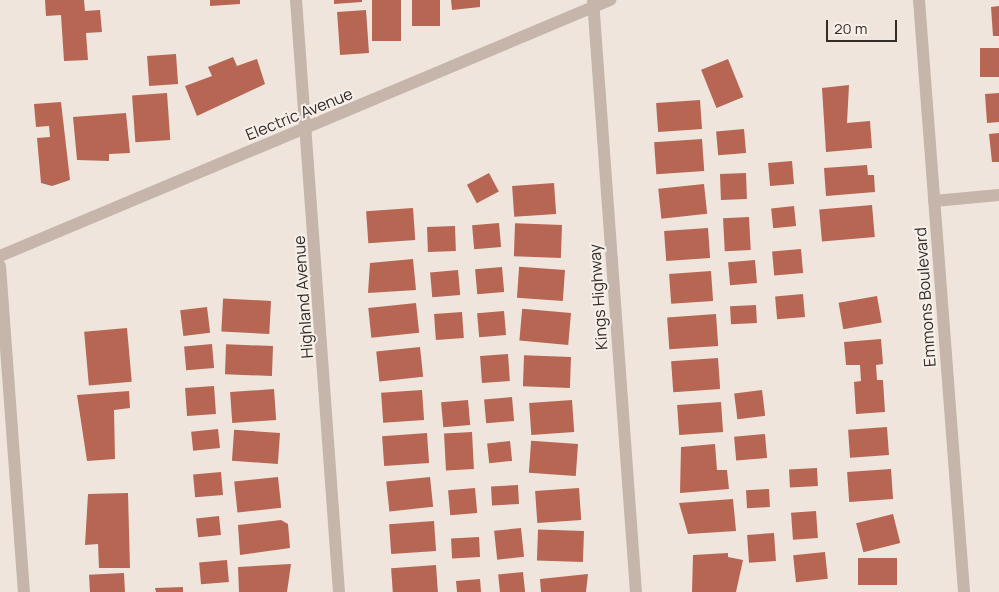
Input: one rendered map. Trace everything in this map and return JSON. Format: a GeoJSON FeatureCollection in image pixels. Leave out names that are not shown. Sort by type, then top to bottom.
{"type":"FeatureCollection","features":[{"type":"Feature","properties":{"kind":"street","name":"Highland Avenue"},"geometry":{"type":"LineString","coordinates":[[296,0],[340,592]]}},
{"type":"Feature","properties":{"kind":"street","name":"Electric Avenue"},"geometry":{"type":"LineString","coordinates":[[0,256],[305,129],[593,3],[610,0]]}},
{"type":"Feature","properties":{"kind":"street","name":"Emmons Boulevard"},"geometry":{"type":"LineString","coordinates":[[919,0],[964,592]]}},
{"type":"Feature","properties":{"kind":"street","name":"Kings Highway"},"geometry":{"type":"LineString","coordinates":[[593,3],[636,592]]}},
{"type":"Feature","properties":{"kind":"street"},"geometry":{"type":"LineString","coordinates":[[934,202],[999,195]]}},
{"type":"Feature","properties":{"kind":"street"},"geometry":{"type":"LineString","coordinates":[[0,266],[24,592]]}},
{"type":"Feature","properties":{"kind":"building"},"geometry":{"type":"Polygon","coordinates":[[[45,0],[84,0],[85,11],[100,10],[102,32],[86,33],[88,60],[64,61],[61,15],[46,16],[45,0]]]}},
{"type":"Feature","properties":{"kind":"building"},"geometry":{"type":"Polygon","coordinates":[[[210,0],[240,0],[240,4],[210,6],[210,0]]]}},
{"type":"Feature","properties":{"kind":"building"},"geometry":{"type":"Polygon","coordinates":[[[334,0],[362,0],[362,2],[334,4],[334,0]]]}},
{"type":"Feature","properties":{"kind":"building"},"geometry":{"type":"Polygon","coordinates":[[[372,0],[401,0],[401,41],[372,41],[372,0]]]}},
{"type":"Feature","properties":{"kind":"building"},"geometry":{"type":"Polygon","coordinates":[[[412,0],[440,0],[440,26],[412,26],[412,0]]]}},
{"type":"Feature","properties":{"kind":"building"},"geometry":{"type":"Polygon","coordinates":[[[451,0],[480,0],[480,7],[452,10],[451,0]]]}},
{"type":"Feature","properties":{"kind":"building"},"geometry":{"type":"Polygon","coordinates":[[[999,6],[999,36],[993,36],[991,7],[999,6]]]}},
{"type":"Feature","properties":{"kind":"building"},"geometry":{"type":"Polygon","coordinates":[[[366,10],[369,53],[340,55],[337,12],[366,10]]]}},
{"type":"Feature","properties":{"kind":"building"},"geometry":{"type":"Polygon","coordinates":[[[980,48],[999,48],[999,77],[980,77],[980,48]]]}},
{"type":"Feature","properties":{"kind":"building"},"geometry":{"type":"Polygon","coordinates":[[[176,54],[178,84],[149,86],[147,56],[176,54]]]}},
{"type":"Feature","properties":{"kind":"building"},"geometry":{"type":"Polygon","coordinates":[[[233,57],[237,66],[257,59],[265,84],[197,116],[185,86],[212,76],[208,67],[233,57]]]}},
{"type":"Feature","properties":{"kind":"building"},"geometry":{"type":"Polygon","coordinates":[[[728,59],[743,97],[716,108],[701,70],[728,59]]]}},
{"type":"Feature","properties":{"kind":"building"},"geometry":{"type":"Polygon","coordinates":[[[849,85],[847,123],[870,121],[872,148],[826,152],[822,88],[849,85]]]}},
{"type":"Feature","properties":{"kind":"building"},"geometry":{"type":"Polygon","coordinates":[[[167,93],[170,140],[135,142],[132,95],[167,93]]]}},
{"type":"Feature","properties":{"kind":"building"},"geometry":{"type":"Polygon","coordinates":[[[999,93],[999,122],[987,123],[985,94],[999,93]]]}},
{"type":"Feature","properties":{"kind":"building"},"geometry":{"type":"Polygon","coordinates":[[[700,100],[702,129],[658,132],[656,103],[700,100]]]}},
{"type":"Feature","properties":{"kind":"building"},"geometry":{"type":"Polygon","coordinates":[[[61,102],[70,180],[52,186],[41,183],[37,138],[50,137],[49,126],[36,127],[34,104],[61,102]]]}},
{"type":"Feature","properties":{"kind":"building"},"geometry":{"type":"Polygon","coordinates":[[[126,113],[130,153],[109,154],[109,161],[77,160],[73,117],[126,113]]]}},
{"type":"Feature","properties":{"kind":"building"},"geometry":{"type":"Polygon","coordinates":[[[744,129],[746,153],[718,155],[716,131],[744,129]]]}},
{"type":"Feature","properties":{"kind":"building"},"geometry":{"type":"Polygon","coordinates":[[[999,133],[999,162],[992,162],[989,134],[999,133]]]}},
{"type":"Feature","properties":{"kind":"building"},"geometry":{"type":"Polygon","coordinates":[[[702,139],[704,171],[656,174],[654,142],[702,139]]]}},
{"type":"Feature","properties":{"kind":"building"},"geometry":{"type":"Polygon","coordinates":[[[792,161],[794,184],[770,186],[768,163],[792,161]]]}},
{"type":"Feature","properties":{"kind":"building"},"geometry":{"type":"Polygon","coordinates":[[[867,165],[868,175],[874,175],[875,192],[826,196],[824,168],[867,165]]]}},
{"type":"Feature","properties":{"kind":"building"},"geometry":{"type":"Polygon","coordinates":[[[489,173],[499,192],[477,203],[467,185],[489,173]]]}},
{"type":"Feature","properties":{"kind":"building"},"geometry":{"type":"Polygon","coordinates":[[[746,173],[747,199],[721,200],[720,174],[746,173]]]}},
{"type":"Feature","properties":{"kind":"building"},"geometry":{"type":"Polygon","coordinates":[[[554,183],[556,214],[514,217],[512,186],[554,183]]]}},
{"type":"Feature","properties":{"kind":"building"},"geometry":{"type":"Polygon","coordinates":[[[704,184],[707,214],[661,219],[658,189],[704,184]]]}},
{"type":"Feature","properties":{"kind":"building"},"geometry":{"type":"Polygon","coordinates":[[[872,205],[875,237],[822,241],[819,210],[872,205]]]}},
{"type":"Feature","properties":{"kind":"building"},"geometry":{"type":"Polygon","coordinates":[[[794,206],[796,226],[773,228],[771,208],[794,206]]]}},
{"type":"Feature","properties":{"kind":"building"},"geometry":{"type":"Polygon","coordinates":[[[413,208],[415,240],[368,243],[366,211],[413,208]]]}},
{"type":"Feature","properties":{"kind":"building"},"geometry":{"type":"Polygon","coordinates":[[[749,217],[751,250],[725,251],[723,218],[749,217]]]}},
{"type":"Feature","properties":{"kind":"building"},"geometry":{"type":"Polygon","coordinates":[[[499,223],[501,247],[474,249],[472,225],[499,223]]]}},
{"type":"Feature","properties":{"kind":"building"},"geometry":{"type":"Polygon","coordinates":[[[515,223],[562,225],[561,258],[514,256],[515,223]]]}},
{"type":"Feature","properties":{"kind":"building"},"geometry":{"type":"Polygon","coordinates":[[[455,226],[456,251],[428,252],[427,227],[455,226]]]}},
{"type":"Feature","properties":{"kind":"building"},"geometry":{"type":"Polygon","coordinates":[[[708,228],[710,258],[666,261],[664,231],[708,228]]]}},
{"type":"Feature","properties":{"kind":"building"},"geometry":{"type":"Polygon","coordinates":[[[801,249],[803,273],[774,275],[772,252],[801,249]]]}},
{"type":"Feature","properties":{"kind":"building"},"geometry":{"type":"Polygon","coordinates":[[[413,259],[416,290],[368,293],[370,263],[413,259]]]}},
{"type":"Feature","properties":{"kind":"building"},"geometry":{"type":"Polygon","coordinates":[[[755,260],[757,283],[730,285],[728,262],[755,260]]]}},
{"type":"Feature","properties":{"kind":"building"},"geometry":{"type":"Polygon","coordinates":[[[502,267],[504,292],[477,294],[475,269],[502,267]]]}},
{"type":"Feature","properties":{"kind":"building"},"geometry":{"type":"Polygon","coordinates":[[[519,267],[565,270],[563,301],[517,298],[519,267]]]}},
{"type":"Feature","properties":{"kind":"building"},"geometry":{"type":"Polygon","coordinates":[[[458,270],[460,295],[432,297],[430,272],[458,270]]]}},
{"type":"Feature","properties":{"kind":"building"},"geometry":{"type":"Polygon","coordinates":[[[711,271],[713,301],[671,304],[669,274],[711,271]]]}},
{"type":"Feature","properties":{"kind":"building"},"geometry":{"type":"Polygon","coordinates":[[[803,294],[805,317],[777,319],[775,296],[803,294]]]}},
{"type":"Feature","properties":{"kind":"building"},"geometry":{"type":"Polygon","coordinates":[[[877,296],[882,323],[843,329],[839,303],[877,296]]]}},
{"type":"Feature","properties":{"kind":"building"},"geometry":{"type":"Polygon","coordinates":[[[223,298],[271,301],[269,334],[221,331],[223,298]]]}},
{"type":"Feature","properties":{"kind":"building"},"geometry":{"type":"Polygon","coordinates":[[[416,303],[419,333],[371,338],[368,308],[416,303]]]}},
{"type":"Feature","properties":{"kind":"building"},"geometry":{"type":"Polygon","coordinates":[[[756,305],[757,323],[731,324],[730,306],[756,305]]]}},
{"type":"Feature","properties":{"kind":"building"},"geometry":{"type":"Polygon","coordinates":[[[207,307],[210,333],[183,336],[180,310],[207,307]]]}},
{"type":"Feature","properties":{"kind":"building"},"geometry":{"type":"Polygon","coordinates":[[[522,309],[571,313],[568,345],[519,341],[522,309]]]}},
{"type":"Feature","properties":{"kind":"building"},"geometry":{"type":"Polygon","coordinates":[[[504,311],[506,335],[479,337],[477,313],[504,311]]]}},
{"type":"Feature","properties":{"kind":"building"},"geometry":{"type":"Polygon","coordinates":[[[462,312],[464,338],[436,340],[434,314],[462,312]]]}},
{"type":"Feature","properties":{"kind":"building"},"geometry":{"type":"Polygon","coordinates":[[[716,314],[718,346],[669,349],[667,317],[716,314]]]}},
{"type":"Feature","properties":{"kind":"building"},"geometry":{"type":"Polygon","coordinates":[[[127,328],[132,382],[89,386],[84,332],[127,328]]]}},
{"type":"Feature","properties":{"kind":"building"},"geometry":{"type":"Polygon","coordinates":[[[881,339],[883,364],[876,365],[877,380],[883,380],[885,412],[856,414],[854,382],[861,381],[860,365],[846,365],[844,342],[881,339]]]}},
{"type":"Feature","properties":{"kind":"building"},"geometry":{"type":"Polygon","coordinates":[[[212,344],[214,368],[186,370],[184,346],[212,344]]]}},
{"type":"Feature","properties":{"kind":"building"},"geometry":{"type":"Polygon","coordinates":[[[226,344],[273,346],[272,376],[225,374],[226,344]]]}},
{"type":"Feature","properties":{"kind":"building"},"geometry":{"type":"Polygon","coordinates":[[[420,347],[423,377],[379,381],[376,352],[420,347]]]}},
{"type":"Feature","properties":{"kind":"building"},"geometry":{"type":"Polygon","coordinates":[[[508,354],[510,381],[482,383],[480,356],[508,354]]]}},
{"type":"Feature","properties":{"kind":"building"},"geometry":{"type":"Polygon","coordinates":[[[524,355],[571,357],[570,388],[523,386],[524,355]]]}},
{"type":"Feature","properties":{"kind":"building"},"geometry":{"type":"Polygon","coordinates":[[[718,358],[720,389],[673,392],[671,361],[718,358]]]}},
{"type":"Feature","properties":{"kind":"building"},"geometry":{"type":"Polygon","coordinates":[[[214,386],[216,414],[187,416],[185,388],[214,386]]]}},
{"type":"Feature","properties":{"kind":"building"},"geometry":{"type":"Polygon","coordinates":[[[274,389],[276,420],[232,423],[230,392],[274,389]]]}},
{"type":"Feature","properties":{"kind":"building"},"geometry":{"type":"Polygon","coordinates":[[[422,390],[424,420],[383,423],[381,393],[422,390]]]}},
{"type":"Feature","properties":{"kind":"building"},"geometry":{"type":"Polygon","coordinates":[[[762,390],[765,416],[737,419],[734,393],[762,390]]]}},
{"type":"Feature","properties":{"kind":"building"},"geometry":{"type":"Polygon","coordinates":[[[129,391],[130,408],[114,410],[115,459],[87,461],[77,395],[129,391]]]}},
{"type":"Feature","properties":{"kind":"building"},"geometry":{"type":"Polygon","coordinates":[[[512,397],[514,421],[486,423],[484,399],[512,397]]]}},
{"type":"Feature","properties":{"kind":"building"},"geometry":{"type":"Polygon","coordinates":[[[468,400],[470,425],[443,427],[441,402],[468,400]]]}},
{"type":"Feature","properties":{"kind":"building"},"geometry":{"type":"Polygon","coordinates":[[[572,400],[574,432],[531,435],[529,403],[572,400]]]}},
{"type":"Feature","properties":{"kind":"building"},"geometry":{"type":"Polygon","coordinates":[[[721,402],[723,432],[679,435],[677,405],[721,402]]]}},
{"type":"Feature","properties":{"kind":"building"},"geometry":{"type":"Polygon","coordinates":[[[887,427],[889,455],[850,458],[848,430],[887,427]]]}},
{"type":"Feature","properties":{"kind":"building"},"geometry":{"type":"Polygon","coordinates":[[[218,429],[220,448],[193,451],[191,432],[218,429]]]}},
{"type":"Feature","properties":{"kind":"building"},"geometry":{"type":"Polygon","coordinates":[[[234,430],[280,433],[278,464],[232,461],[234,430]]]}},
{"type":"Feature","properties":{"kind":"building"},"geometry":{"type":"Polygon","coordinates":[[[472,432],[474,469],[446,470],[444,433],[472,432]]]}},
{"type":"Feature","properties":{"kind":"building"},"geometry":{"type":"Polygon","coordinates":[[[427,433],[429,463],[384,466],[382,436],[427,433]]]}},
{"type":"Feature","properties":{"kind":"building"},"geometry":{"type":"Polygon","coordinates":[[[765,434],[767,458],[736,461],[734,437],[765,434]]]}},
{"type":"Feature","properties":{"kind":"building"},"geometry":{"type":"Polygon","coordinates":[[[510,441],[512,461],[489,463],[487,443],[510,441]]]}},
{"type":"Feature","properties":{"kind":"building"},"geometry":{"type":"Polygon","coordinates":[[[531,441],[578,444],[576,476],[529,473],[531,441]]]}},
{"type":"Feature","properties":{"kind":"building"},"geometry":{"type":"Polygon","coordinates":[[[715,444],[717,470],[727,470],[729,489],[680,493],[681,447],[715,444]]]}},
{"type":"Feature","properties":{"kind":"building"},"geometry":{"type":"Polygon","coordinates":[[[817,468],[818,486],[790,487],[789,469],[817,468]]]}},
{"type":"Feature","properties":{"kind":"building"},"geometry":{"type":"Polygon","coordinates":[[[891,469],[893,499],[849,502],[847,472],[891,469]]]}},
{"type":"Feature","properties":{"kind":"building"},"geometry":{"type":"Polygon","coordinates":[[[221,472],[223,495],[195,497],[193,474],[221,472]]]}},
{"type":"Feature","properties":{"kind":"building"},"geometry":{"type":"Polygon","coordinates":[[[278,477],[281,508],[237,512],[234,482],[278,477]]]}},
{"type":"Feature","properties":{"kind":"building"},"geometry":{"type":"Polygon","coordinates":[[[430,477],[433,507],[389,511],[386,482],[430,477]]]}},
{"type":"Feature","properties":{"kind":"building"},"geometry":{"type":"Polygon","coordinates":[[[518,485],[519,504],[492,505],[491,486],[518,485]]]}},
{"type":"Feature","properties":{"kind":"building"},"geometry":{"type":"Polygon","coordinates":[[[475,488],[477,513],[450,515],[448,490],[475,488]]]}},
{"type":"Feature","properties":{"kind":"building"},"geometry":{"type":"Polygon","coordinates":[[[579,488],[581,520],[537,523],[535,491],[579,488]]]}},
{"type":"Feature","properties":{"kind":"building"},"geometry":{"type":"Polygon","coordinates":[[[769,489],[770,507],[747,508],[746,490],[769,489]]]}},
{"type":"Feature","properties":{"kind":"building"},"geometry":{"type":"Polygon","coordinates":[[[128,493],[130,568],[99,568],[98,544],[85,545],[88,494],[128,493]]]}},
{"type":"Feature","properties":{"kind":"building"},"geometry":{"type":"Polygon","coordinates":[[[733,499],[736,531],[688,534],[679,503],[733,499]]]}},
{"type":"Feature","properties":{"kind":"building"},"geometry":{"type":"Polygon","coordinates":[[[816,511],[818,538],[793,540],[791,513],[816,511]]]}},
{"type":"Feature","properties":{"kind":"building"},"geometry":{"type":"Polygon","coordinates":[[[893,514],[900,543],[863,552],[856,523],[893,514]]]}},
{"type":"Feature","properties":{"kind":"building"},"geometry":{"type":"Polygon","coordinates":[[[219,516],[221,535],[198,537],[196,518],[219,516]]]}},
{"type":"Feature","properties":{"kind":"building"},"geometry":{"type":"Polygon","coordinates":[[[281,520],[288,524],[290,548],[240,555],[238,525],[281,520]]]}},
{"type":"Feature","properties":{"kind":"building"},"geometry":{"type":"Polygon","coordinates":[[[434,521],[436,551],[391,554],[389,524],[434,521]]]}},
{"type":"Feature","properties":{"kind":"building"},"geometry":{"type":"Polygon","coordinates":[[[521,528],[524,557],[497,560],[494,531],[521,528]]]}},
{"type":"Feature","properties":{"kind":"building"},"geometry":{"type":"Polygon","coordinates":[[[538,529],[584,531],[583,562],[537,560],[538,529]]]}},
{"type":"Feature","properties":{"kind":"building"},"geometry":{"type":"Polygon","coordinates":[[[774,533],[776,561],[749,563],[747,535],[774,533]]]}},
{"type":"Feature","properties":{"kind":"building"},"geometry":{"type":"Polygon","coordinates":[[[479,537],[480,557],[452,558],[451,538],[479,537]]]}},
{"type":"Feature","properties":{"kind":"building"},"geometry":{"type":"Polygon","coordinates":[[[825,552],[828,579],[796,582],[793,555],[825,552]]]}},
{"type":"Feature","properties":{"kind":"building"},"geometry":{"type":"Polygon","coordinates":[[[728,553],[728,557],[743,560],[736,592],[692,592],[693,555],[728,553]]]}},
{"type":"Feature","properties":{"kind":"building"},"geometry":{"type":"Polygon","coordinates":[[[858,558],[897,558],[897,585],[858,585],[858,558]]]}},
{"type":"Feature","properties":{"kind":"building"},"geometry":{"type":"Polygon","coordinates":[[[227,560],[229,582],[201,584],[199,562],[227,560]]]}},
{"type":"Feature","properties":{"kind":"building"},"geometry":{"type":"Polygon","coordinates":[[[291,564],[287,592],[239,592],[238,567],[291,564]]]}},
{"type":"Feature","properties":{"kind":"building"},"geometry":{"type":"Polygon","coordinates":[[[436,565],[438,592],[393,592],[391,568],[436,565]]]}},
{"type":"Feature","properties":{"kind":"building"},"geometry":{"type":"Polygon","coordinates":[[[523,572],[525,592],[500,592],[498,575],[523,572]]]}},
{"type":"Feature","properties":{"kind":"building"},"geometry":{"type":"Polygon","coordinates":[[[124,573],[125,592],[90,592],[89,575],[124,573]]]}},
{"type":"Feature","properties":{"kind":"building"},"geometry":{"type":"Polygon","coordinates":[[[588,574],[586,592],[541,592],[540,579],[588,574]]]}},
{"type":"Feature","properties":{"kind":"building"},"geometry":{"type":"Polygon","coordinates":[[[480,579],[481,592],[457,592],[456,581],[480,579]]]}},
{"type":"Feature","properties":{"kind":"building"},"geometry":{"type":"Polygon","coordinates":[[[183,587],[183,592],[156,592],[155,588],[183,587]]]}}]}
